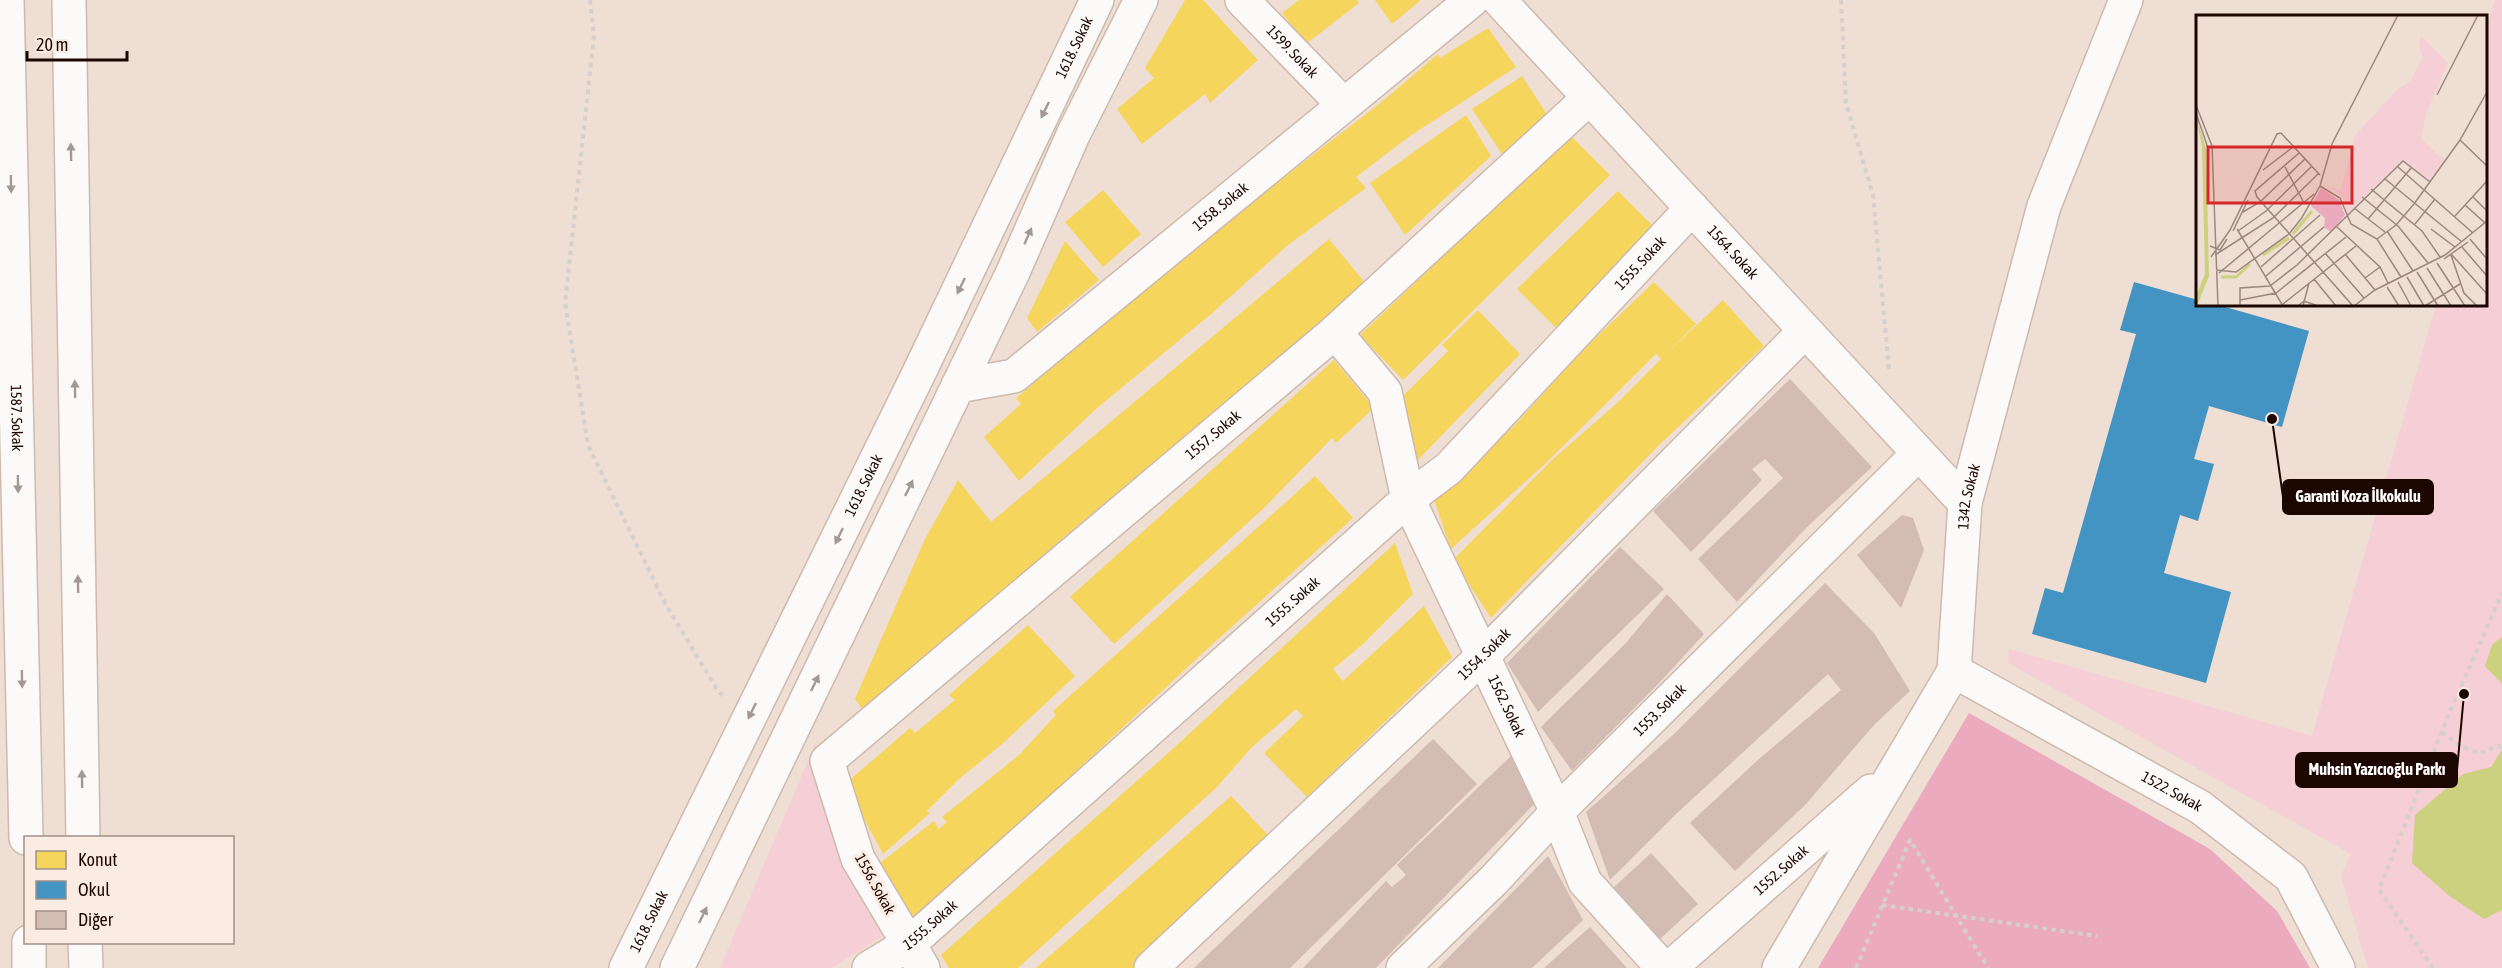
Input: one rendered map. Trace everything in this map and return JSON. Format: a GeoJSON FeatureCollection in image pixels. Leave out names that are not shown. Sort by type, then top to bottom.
{"type":"FeatureCollection","features":[{"type":"Feature","properties":{"kind":"street","name":"1587. Sokak"},"geometry":{"type":"LineString","coordinates":[[7,0],[26,836]]}},
{"type":"Feature","properties":{"kind":"street"},"geometry":{"type":"LineString","coordinates":[[69,0],[83,836]]}},
{"type":"Feature","properties":{"kind":"street","name":"1618. Sokak"},"geometry":{"type":"LineString","coordinates":[[626,968],[917,377],[1097,0]]}},
{"type":"Feature","properties":{"kind":"street"},"geometry":{"type":"LineString","coordinates":[[677,968],[1013,272],[1073,135],[1142,0]]}},
{"type":"Feature","properties":{"kind":"street","name":"1599. Sokak"},"geometry":{"type":"LineString","coordinates":[[1242,0],[1343,104]]}},
{"type":"Feature","properties":{"kind":"street","name":"1558. Sokak"},"geometry":{"type":"LineString","coordinates":[[958,386],[1014,376],[1472,0]]}},
{"type":"Feature","properties":{"kind":"street","name":"1564. Sokak"},"geometry":{"type":"LineString","coordinates":[[1498,0],[1965,503]]}},
{"type":"Feature","properties":{"kind":"street","name":"1342. Sokak"},"geometry":{"type":"LineString","coordinates":[[1779,968],[1954,671],[1965,503],[2044,206],[2126,0]]}},
{"type":"Feature","properties":{"kind":"street","name":"1557. Sokak"},"geometry":{"type":"LineString","coordinates":[[827,761],[1335,332],[1589,98]]}},
{"type":"Feature","properties":{"kind":"street","name":"1555. Sokak"},"geometry":{"type":"LineString","coordinates":[[868,968],[916,956],[1408,499],[1449,468],[1692,208]]}},
{"type":"Feature","properties":{"kind":"street","name":"1554. Sokak"},"geometry":{"type":"LineString","coordinates":[[1151,968],[1484,656],[1805,331]]}},
{"type":"Feature","properties":{"kind":"street","name":"1562. Sokak"},"geometry":{"type":"LineString","coordinates":[[1335,332],[1385,392],[1408,499],[1557,812],[1585,882],[1663,968]]}},
{"type":"Feature","properties":{"kind":"street","name":"1553. Sokak"},"geometry":{"type":"LineString","coordinates":[[1403,968],[1494,880],[1557,812],[1918,454]]}},
{"type":"Feature","properties":{"kind":"street","name":"1522. Sokak"},"geometry":{"type":"LineString","coordinates":[[1954,671],[2200,807],[2291,877],[2338,968]]}},
{"type":"Feature","properties":{"kind":"street","name":"1556. Sokak"},"geometry":{"type":"LineString","coordinates":[[827,761],[858,859],[916,956]]}},
{"type":"Feature","properties":{"kind":"street","name":"1552. Sokak"},"geometry":{"type":"LineString","coordinates":[[1670,968],[1893,772]]}},
{"type":"Feature","properties":{"kind":"street"},"geometry":{"type":"LineString","coordinates":[[28,944],[29,968]]}},
{"type":"Feature","properties":{"kind":"street"},"geometry":{"type":"LineString","coordinates":[[85,944],[86,968]]}},
{"type":"Feature","properties":{"kind":"path"},"geometry":{"type":"LineString","coordinates":[[590,0],[594,36],[565,303],[588,445],[665,603],[718,691],[749,718]]}},
{"type":"Feature","properties":{"kind":"path"},"geometry":{"type":"LineString","coordinates":[[1840,0],[1846,103],[1873,195],[1890,380]]}},
{"type":"Feature","properties":{"kind":"path"},"geometry":{"type":"LineString","coordinates":[[2433,968],[2379,890],[2442,732],[2502,592]]}},
{"type":"Feature","properties":{"kind":"path"},"geometry":{"type":"LineString","coordinates":[[2442,732],[2460,746],[2479,753],[2500,747]]}},
{"type":"Feature","properties":{"kind":"path"},"geometry":{"type":"LineString","coordinates":[[1856,968],[1910,840],[1988,968]]}},
{"type":"Feature","properties":{"kind":"path"},"geometry":{"type":"LineString","coordinates":[[1882,905],[2097,936]]}},
{"type":"Feature","properties":{"kind":"shaded area"},"geometry":{"type":"Polygon","coordinates":[[[2495,0],[2502,0],[2502,968],[2368,968],[2341,876],[2351,854],[2008,663],[2009,649],[2312,736],[2436,306],[2487,306],[2487,27],[2495,0]]]}},
{"type":"Feature","properties":{"kind":"shaded area"},"geometry":{"type":"Polygon","coordinates":[[[2502,637],[2502,684],[2485,666],[2492,645],[2502,637]]]}},
{"type":"Feature","properties":{"kind":"shaded area"},"geometry":{"type":"Polygon","coordinates":[[[1969,713],[2210,849],[2277,911],[2310,968],[1818,968],[1969,713]]]}},
{"type":"Feature","properties":{"kind":"shaded area"},"geometry":{"type":"Polygon","coordinates":[[[816,742],[834,831],[885,935],[831,968],[720,968],[816,742]]]}},
{"type":"Feature","properties":{"kind":"shaded area"},"geometry":{"type":"Polygon","coordinates":[[[2502,750],[2502,910],[2484,919],[2448,895],[2412,863],[2415,815],[2463,774],[2491,767],[2502,750]]]}},
{"type":"Feature","properties":{"kind":"building: Konut"},"geometry":{"type":"Polygon","coordinates":[[[1185,0],[1203,0],[1258,60],[1210,103],[1205,94],[1142,144],[1117,109],[1154,78],[1145,68],[1185,0]]]}},
{"type":"Feature","properties":{"kind":"building: Konut"},"geometry":{"type":"Polygon","coordinates":[[[1299,0],[1357,0],[1359,3],[1306,44],[1282,13],[1299,0]]]}},
{"type":"Feature","properties":{"kind":"building: Konut"},"geometry":{"type":"Polygon","coordinates":[[[1375,0],[1421,0],[1392,24],[1375,0]]]}},
{"type":"Feature","properties":{"kind":"building: Konut"},"geometry":{"type":"Polygon","coordinates":[[[1488,28],[1516,67],[1410,136],[1356,177],[1366,188],[1288,245],[1211,314],[1096,409],[1019,481],[984,437],[1021,404],[1016,398],[1253,201],[1384,100],[1438,54],[1440,58],[1488,28]]]}},
{"type":"Feature","properties":{"kind":"building: Konut"},"geometry":{"type":"Polygon","coordinates":[[[1522,76],[1552,122],[1502,154],[1472,109],[1522,76]]]}},
{"type":"Feature","properties":{"kind":"building: Konut"},"geometry":{"type":"Polygon","coordinates":[[[1466,115],[1491,156],[1405,235],[1370,183],[1466,115]]]}},
{"type":"Feature","properties":{"kind":"building: Konut"},"geometry":{"type":"Polygon","coordinates":[[[1571,136],[1610,175],[1403,380],[1360,335],[1571,136]]]}},
{"type":"Feature","properties":{"kind":"building: Konut"},"geometry":{"type":"Polygon","coordinates":[[[1103,190],[1141,234],[1103,267],[1065,222],[1103,190]]]}},
{"type":"Feature","properties":{"kind":"building: Konut"},"geometry":{"type":"Polygon","coordinates":[[[1618,191],[1657,230],[1557,329],[1517,289],[1618,191]]]}},
{"type":"Feature","properties":{"kind":"building: Konut"},"geometry":{"type":"Polygon","coordinates":[[[1329,239],[1366,284],[1064,537],[866,715],[855,699],[925,539],[958,480],[991,522],[1329,239]]]}},
{"type":"Feature","properties":{"kind":"building: Konut"},"geometry":{"type":"Polygon","coordinates":[[[1065,241],[1099,280],[1037,332],[1027,318],[1065,241]]]}},
{"type":"Feature","properties":{"kind":"building: Konut"},"geometry":{"type":"Polygon","coordinates":[[[1654,282],[1696,324],[1664,356],[1723,300],[1764,346],[1658,446],[1491,618],[1453,560],[1553,459],[1616,404],[1661,359],[1656,354],[1547,462],[1451,549],[1434,500],[1514,426],[1583,350],[1654,282]]]}},
{"type":"Feature","properties":{"kind":"building: Konut"},"geometry":{"type":"Polygon","coordinates":[[[1478,310],[1520,354],[1418,460],[1396,403],[1448,351],[1442,345],[1478,310]]]}},
{"type":"Feature","properties":{"kind":"building: Konut"},"geometry":{"type":"Polygon","coordinates":[[[1334,360],[1374,408],[1336,443],[1332,438],[1264,508],[1114,644],[1070,597],[1334,360]]]}},
{"type":"Feature","properties":{"kind":"building: Konut"},"geometry":{"type":"Polygon","coordinates":[[[1315,476],[1353,518],[1206,650],[913,923],[880,863],[934,821],[939,829],[947,822],[942,817],[1019,755],[1056,715],[1053,711],[1315,476]]]}},
{"type":"Feature","properties":{"kind":"building: Konut"},"geometry":{"type":"Polygon","coordinates":[[[1395,543],[1413,594],[1362,645],[1333,669],[1343,681],[1424,606],[1452,657],[1307,797],[1264,753],[1303,716],[1296,709],[1252,747],[1217,787],[1018,968],[949,968],[941,955],[1176,746],[1395,543]]]}},
{"type":"Feature","properties":{"kind":"building: Konut"},"geometry":{"type":"Polygon","coordinates":[[[1028,625],[1075,676],[1001,745],[959,779],[927,811],[930,813],[883,854],[845,784],[910,728],[915,733],[955,700],[949,695],[1028,625]]]}},
{"type":"Feature","properties":{"kind":"building: Konut"},"geometry":{"type":"Polygon","coordinates":[[[1231,796],[1268,835],[1197,902],[1201,906],[1135,968],[1036,968],[1231,796]]]}},
{"type":"Feature","properties":{"kind":"building: Okul"},"geometry":{"type":"Polygon","coordinates":[[[2134,282],[2196,299],[2196,306],[2222,306],[2309,331],[2282,427],[2209,406],[2194,459],[2214,464],[2198,521],[2180,515],[2164,573],[2231,592],[2206,683],[2032,634],[2045,588],[2063,593],[2136,334],[2120,330],[2134,282]]]}},
{"type":"Feature","properties":{"kind":"building: Diğer"},"geometry":{"type":"Polygon","coordinates":[[[1790,379],[1872,467],[1806,528],[1737,602],[1698,559],[1783,478],[1765,459],[1752,469],[1762,480],[1691,552],[1653,511],[1790,379]]]}},
{"type":"Feature","properties":{"kind":"building: Diğer"},"geometry":{"type":"Polygon","coordinates":[[[1902,515],[1913,518],[1924,550],[1901,608],[1857,555],[1902,515]]]}},
{"type":"Feature","properties":{"kind":"building: Diğer"},"geometry":{"type":"Polygon","coordinates":[[[1620,547],[1664,589],[1538,712],[1507,663],[1620,547]]]}},
{"type":"Feature","properties":{"kind":"building: Diğer"},"geometry":{"type":"Polygon","coordinates":[[[1825,583],[1874,633],[1910,691],[1874,725],[1805,805],[1735,871],[1690,823],[1760,758],[1841,690],[1828,674],[1675,815],[1610,880],[1586,812],[1673,735],[1825,583]]]}},
{"type":"Feature","properties":{"kind":"building: Diğer"},"geometry":{"type":"Polygon","coordinates":[[[1667,594],[1704,634],[1572,771],[1541,727],[1625,644],[1667,594]]]}},
{"type":"Feature","properties":{"kind":"building: Diğer"},"geometry":{"type":"Polygon","coordinates":[[[1433,739],[1477,784],[1290,968],[1194,968],[1433,739]]]}},
{"type":"Feature","properties":{"kind":"building: Diğer"},"geometry":{"type":"Polygon","coordinates":[[[1511,756],[1540,798],[1376,968],[1303,968],[1386,881],[1392,887],[1406,875],[1397,865],[1511,756]]]}},
{"type":"Feature","properties":{"kind":"building: Diğer"},"geometry":{"type":"Polygon","coordinates":[[[1651,853],[1698,904],[1659,940],[1611,890],[1651,853]]]}},
{"type":"Feature","properties":{"kind":"building: Diğer"},"geometry":{"type":"Polygon","coordinates":[[[1548,856],[1583,920],[1532,968],[1438,968],[1548,856]]]}},
{"type":"Feature","properties":{"kind":"building: Diğer"},"geometry":{"type":"Polygon","coordinates":[[[1590,927],[1627,968],[1544,968],[1590,927]]]}},
{"type":"Feature","properties":{"kind":"place","name":"Garanti Koza İlkokulu"},"geometry":{"type":"Point","coordinates":[2272,419]}},
{"type":"Feature","properties":{"kind":"place","name":"Muhsin Yazıcıoğlu Parkı"},"geometry":{"type":"Point","coordinates":[2464,694]}}]}
